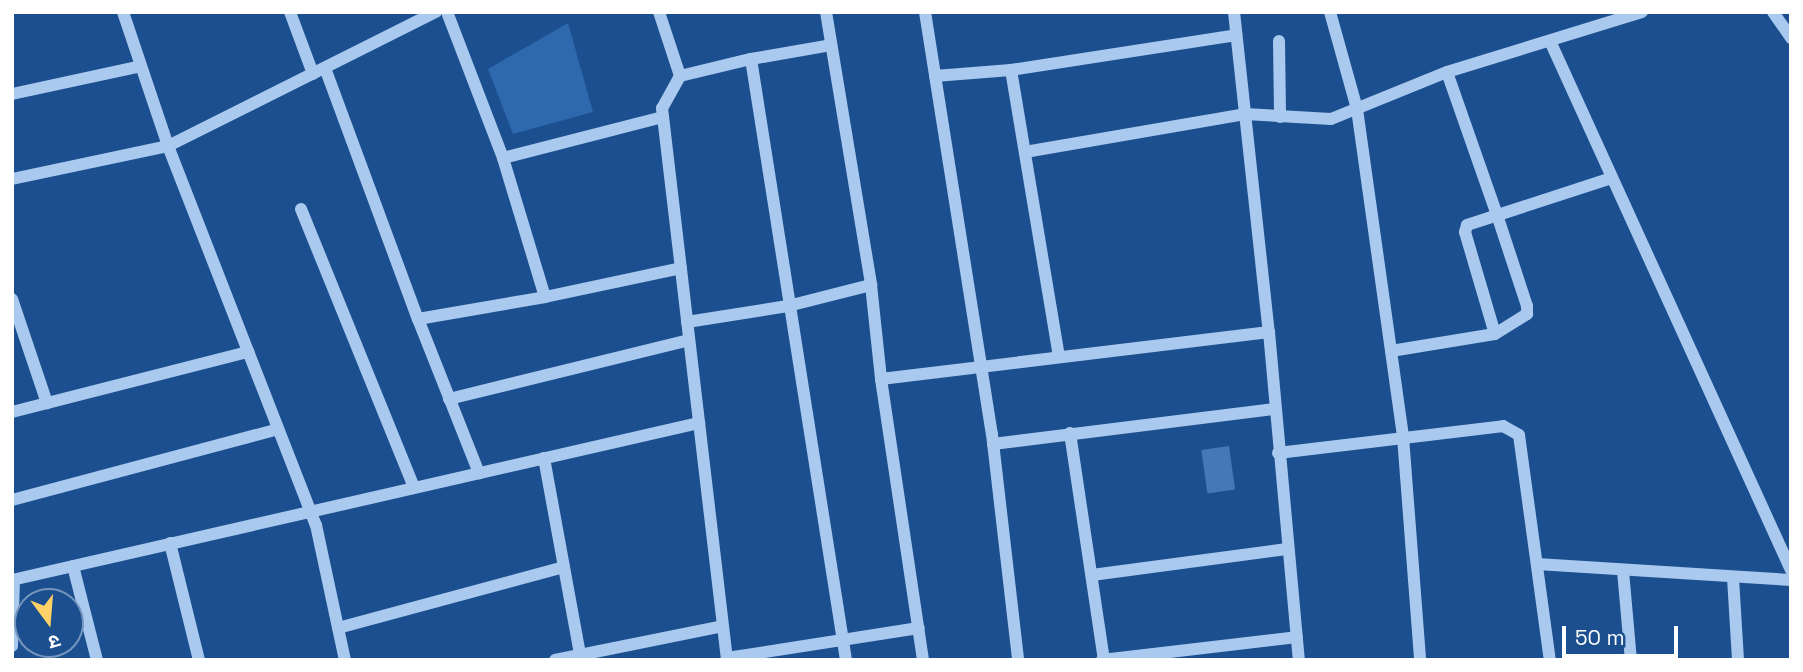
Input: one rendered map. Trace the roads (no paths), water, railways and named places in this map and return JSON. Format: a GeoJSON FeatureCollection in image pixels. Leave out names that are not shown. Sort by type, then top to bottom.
{"type":"FeatureCollection","features":[{"type":"Feature","properties":{"kind":"street"},"geometry":{"type":"LineString","coordinates":[[123,12],[168,146],[310,510],[345,660]]}},
{"type":"Feature","properties":{"kind":"street"},"geometry":{"type":"LineString","coordinates":[[290,12],[313,74]]}},
{"type":"Feature","properties":{"kind":"street"},"geometry":{"type":"LineString","coordinates":[[12,179],[168,146],[436,12]]}},
{"type":"Feature","properties":{"kind":"street"},"geometry":{"type":"LineString","coordinates":[[447,12],[503,158],[545,297]]}},
{"type":"Feature","properties":{"kind":"street"},"geometry":{"type":"LineString","coordinates":[[659,12],[680,76]]}},
{"type":"Feature","properties":{"kind":"street"},"geometry":{"type":"LineString","coordinates":[[826,12],[871,285],[881,379],[923,660]]}},
{"type":"Feature","properties":{"kind":"street"},"geometry":{"type":"LineString","coordinates":[[925,12],[993,444],[1018,660]]}},
{"type":"Feature","properties":{"kind":"street"},"geometry":{"type":"LineString","coordinates":[[1234,12],[1269,332],[1273,409],[1299,660]]}},
{"type":"Feature","properties":{"kind":"street"},"geometry":{"type":"LineString","coordinates":[[1330,12],[1357,109],[1403,437],[1420,660]]}},
{"type":"Feature","properties":{"kind":"street"},"geometry":{"type":"LineString","coordinates":[[1025,152],[1245,114],[1331,119],[1447,72],[1642,12]]}},
{"type":"Feature","properties":{"kind":"street"},"geometry":{"type":"LineString","coordinates":[[1773,12],[1791,38]]}},
{"type":"Feature","properties":{"kind":"street"},"geometry":{"type":"LineString","coordinates":[[935,76],[1012,70],[1236,35]]}},
{"type":"Feature","properties":{"kind":"street"},"geometry":{"type":"LineString","coordinates":[[1279,41],[1280,117]]}},
{"type":"Feature","properties":{"kind":"street"},"geometry":{"type":"LineString","coordinates":[[1550,41],[1791,570]]}},
{"type":"Feature","properties":{"kind":"street"},"geometry":{"type":"LineString","coordinates":[[831,45],[751,59],[680,76],[662,108],[727,659],[919,628]]}},
{"type":"Feature","properties":{"kind":"street"},"geometry":{"type":"LineString","coordinates":[[751,59],[846,660]]}},
{"type":"Feature","properties":{"kind":"street"},"geometry":{"type":"LineString","coordinates":[[12,94],[141,66]]}},
{"type":"Feature","properties":{"kind":"street"},"geometry":{"type":"LineString","coordinates":[[325,68],[418,319],[479,472]]}},
{"type":"Feature","properties":{"kind":"street"},"geometry":{"type":"LineString","coordinates":[[1012,70],[1059,356]]}},
{"type":"Feature","properties":{"kind":"street"},"geometry":{"type":"LineString","coordinates":[[1391,351],[1495,334],[1527,314],[1497,215],[1447,72]]}},
{"type":"Feature","properties":{"kind":"street"},"geometry":{"type":"LineString","coordinates":[[503,158],[663,117]]}},
{"type":"Feature","properties":{"kind":"street"},"geometry":{"type":"LineString","coordinates":[[1495,334],[1465,229],[1470,223],[1612,178]]}},
{"type":"Feature","properties":{"kind":"street"},"geometry":{"type":"LineString","coordinates":[[301,209],[414,487]]}},
{"type":"Feature","properties":{"kind":"street"},"geometry":{"type":"LineString","coordinates":[[418,319],[545,297],[681,268]]}},
{"type":"Feature","properties":{"kind":"street"},"geometry":{"type":"LineString","coordinates":[[687,322],[788,306],[871,285]]}},
{"type":"Feature","properties":{"kind":"street"},"geometry":{"type":"LineString","coordinates":[[12,299],[47,403]]}},
{"type":"Feature","properties":{"kind":"street"},"geometry":{"type":"LineString","coordinates":[[881,379],[1269,332]]}},
{"type":"Feature","properties":{"kind":"street"},"geometry":{"type":"LineString","coordinates":[[449,399],[689,340]]}},
{"type":"Feature","properties":{"kind":"street"},"geometry":{"type":"LineString","coordinates":[[12,412],[248,352]]}},
{"type":"Feature","properties":{"kind":"street"},"geometry":{"type":"LineString","coordinates":[[993,444],[1273,409]]}},
{"type":"Feature","properties":{"kind":"street"},"geometry":{"type":"LineString","coordinates":[[12,646],[13,580],[699,423]]}},
{"type":"Feature","properties":{"kind":"street"},"geometry":{"type":"LineString","coordinates":[[1278,453],[1503,426],[1519,435],[1550,660]]}},
{"type":"Feature","properties":{"kind":"street"},"geometry":{"type":"LineString","coordinates":[[12,500],[278,429]]}},
{"type":"Feature","properties":{"kind":"street"},"geometry":{"type":"LineString","coordinates":[[1070,433],[1103,660],[1297,636]]}},
{"type":"Feature","properties":{"kind":"street"},"geometry":{"type":"LineString","coordinates":[[544,458],[580,655]]}},
{"type":"Feature","properties":{"kind":"street"},"geometry":{"type":"LineString","coordinates":[[170,544],[199,660]]}},
{"type":"Feature","properties":{"kind":"street"},"geometry":{"type":"LineString","coordinates":[[1091,575],[1288,550]]}},
{"type":"Feature","properties":{"kind":"street"},"geometry":{"type":"LineString","coordinates":[[1537,564],[1733,579],[1791,580]]}},
{"type":"Feature","properties":{"kind":"street"},"geometry":{"type":"LineString","coordinates":[[73,566],[97,660]]}},
{"type":"Feature","properties":{"kind":"street"},"geometry":{"type":"LineString","coordinates":[[338,628],[564,567]]}},
{"type":"Feature","properties":{"kind":"street"},"geometry":{"type":"LineString","coordinates":[[1623,571],[1631,660]]}},
{"type":"Feature","properties":{"kind":"street"},"geometry":{"type":"LineString","coordinates":[[1733,579],[1738,660]]}},
{"type":"Feature","properties":{"kind":"street"},"geometry":{"type":"LineString","coordinates":[[555,660],[723,626]]}}]}
